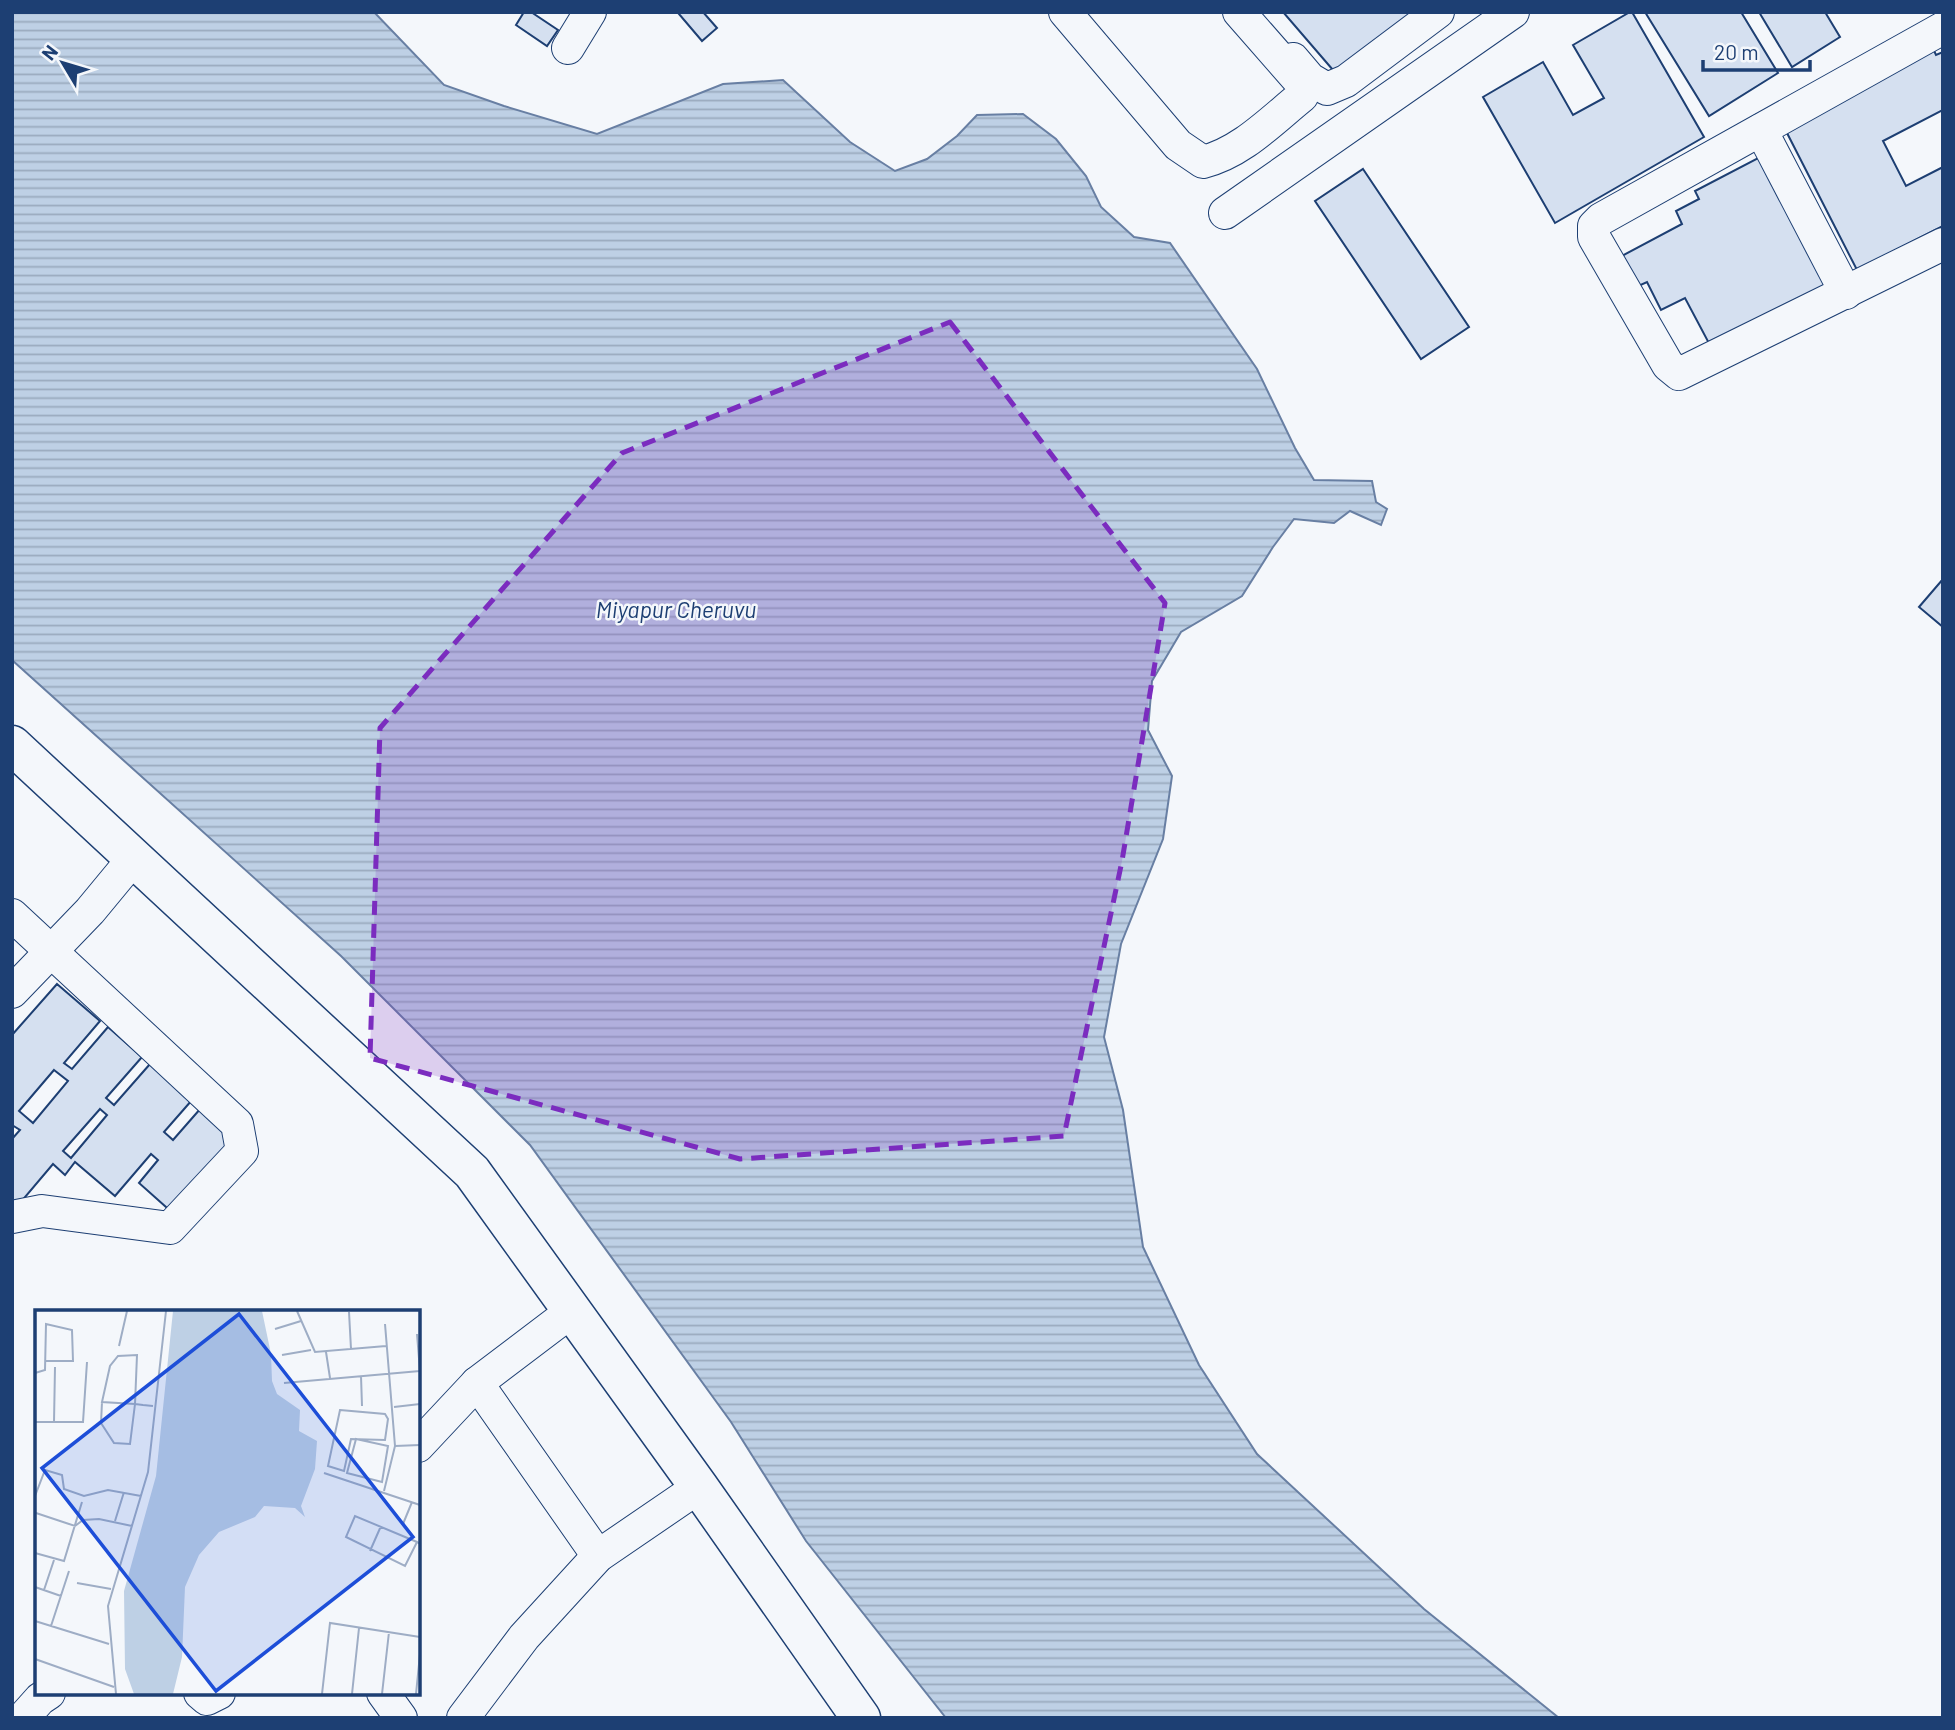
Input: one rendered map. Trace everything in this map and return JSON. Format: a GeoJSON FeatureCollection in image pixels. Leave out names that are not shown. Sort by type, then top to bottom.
{"type":"FeatureCollection","features":[{"type":"Feature","properties":{"kind":"street"},"geometry":{"type":"LineString","coordinates":[[568,48],[590,12]]}},
{"type":"Feature","properties":{"kind":"street"},"geometry":{"type":"LineString","coordinates":[[1065,12],[1178,145],[1203,162],[1220,158],[1239,147],[1302,96],[1303,84],[1239,12]]}},
{"type":"Feature","properties":{"kind":"street"},"geometry":{"type":"LineString","coordinates":[[1253,12],[1310,79],[1327,89],[1346,81],[1438,12]]}},
{"type":"Feature","properties":{"kind":"street"},"geometry":{"type":"LineString","coordinates":[[1225,214],[1513,12]]}},
{"type":"Feature","properties":{"kind":"street"},"geometry":{"type":"LineString","coordinates":[[1943,28],[1601,219],[1594,226],[1594,237],[1668,365],[1679,374],[1943,244]]}},
{"type":"Feature","properties":{"kind":"street"},"geometry":{"type":"LineString","coordinates":[[1761,130],[1846,292]]}},
{"type":"Feature","properties":{"kind":"street"},"geometry":{"type":"LineString","coordinates":[[12,745],[472,1172],[699,1487],[860,1718]]}},
{"type":"Feature","properties":{"kind":"street"},"geometry":{"type":"LineString","coordinates":[[12,992],[90,911],[133,859]]}},
{"type":"Feature","properties":{"kind":"street"},"geometry":{"type":"LineString","coordinates":[[12,915],[237,1124],[242,1151],[170,1228],[42,1211],[12,1217]]}},
{"type":"Feature","properties":{"kind":"street"},"geometry":{"type":"LineString","coordinates":[[420,1444],[477,1383],[499,1369],[572,1311]]}},
{"type":"Feature","properties":{"kind":"street"},"geometry":{"type":"LineString","coordinates":[[477,1383],[598,1556]]}},
{"type":"Feature","properties":{"kind":"street"},"geometry":{"type":"LineString","coordinates":[[463,1718],[524,1637],[598,1556],[699,1487]]}},
{"type":"Feature","properties":{"kind":"street"},"geometry":{"type":"LineString","coordinates":[[23,1718],[46,1695]]}},
{"type":"Feature","properties":{"kind":"street"},"geometry":{"type":"LineString","coordinates":[[384,1695],[401,1718]]}},
{"type":"Feature","properties":{"kind":"highlighted area"},"geometry":{"type":"Polygon","coordinates":[[[950,322],[1165,603],[1122,861],[1064,1136],[740,1159],[370,1058],[380,728],[622,453],[950,322]]]}},
{"type":"Feature","properties":{"kind":"water","name":"Miyapur Cheruvu"},"geometry":{"type":"Polygon","coordinates":[[[12,12],[374,12],[444,85],[597,134],[723,84],[783,80],[850,142],[895,171],[927,159],[957,136],[977,115],[1023,114],[1056,139],[1086,176],[1101,207],[1134,237],[1170,243],[1257,369],[1295,448],[1314,480],[1372,481],[1376,502],[1387,509],[1381,525],[1350,511],[1334,523],[1294,519],[1242,596],[1181,632],[1152,681],[1148,730],[1172,776],[1163,839],[1121,944],[1104,1037],[1123,1110],[1143,1247],[1199,1365],[1257,1454],[1424,1609],[1559,1718],[946,1718],[806,1541],[731,1422],[530,1145],[341,956],[12,660],[12,12]]]}},
{"type":"Feature","properties":{"kind":"building"},"geometry":{"type":"Polygon","coordinates":[[[524,12],[531,12],[558,30],[547,46],[516,25],[524,12]]]}},
{"type":"Feature","properties":{"kind":"building"},"geometry":{"type":"Polygon","coordinates":[[[703,12],[717,28],[702,41],[679,14],[703,12]]]}},
{"type":"Feature","properties":{"kind":"building"},"geometry":{"type":"Polygon","coordinates":[[[1283,12],[1412,12],[1339,77],[1283,12]]]}},
{"type":"Feature","properties":{"kind":"building"},"geometry":{"type":"Polygon","coordinates":[[[1630,12],[1704,137],[1555,223],[1483,97],[1543,62],[1573,115],[1604,98],[1573,45],[1630,12]]]}},
{"type":"Feature","properties":{"kind":"building"},"geometry":{"type":"Polygon","coordinates":[[[1645,12],[1741,12],[1778,73],[1709,116],[1645,12]]]}},
{"type":"Feature","properties":{"kind":"building"},"geometry":{"type":"Polygon","coordinates":[[[1759,12],[1825,12],[1840,37],[1792,67],[1759,12]]]}},
{"type":"Feature","properties":{"kind":"building"},"geometry":{"type":"Polygon","coordinates":[[[1930,42],[1936,55],[1943,52],[1943,110],[1883,141],[1906,186],[1943,167],[1943,226],[1857,270],[1786,131],[1930,42]]]}},
{"type":"Feature","properties":{"kind":"building"},"geometry":{"type":"Polygon","coordinates":[[[1762,156],[1830,286],[1712,349],[1685,298],[1661,310],[1647,282],[1634,288],[1618,258],[1682,224],[1676,211],[1699,199],[1695,191],[1762,156]]]}},
{"type":"Feature","properties":{"kind":"building"},"geometry":{"type":"Polygon","coordinates":[[[1363,169],[1469,327],[1421,359],[1315,201],[1363,169]]]}},
{"type":"Feature","properties":{"kind":"building"},"geometry":{"type":"Polygon","coordinates":[[[1943,579],[1943,627],[1919,607],[1943,579]]]}},
{"type":"Feature","properties":{"kind":"building"},"geometry":{"type":"Polygon","coordinates":[[[57,984],[100,1021],[64,1063],[72,1069],[108,1027],[142,1057],[106,1098],[114,1105],[150,1064],[192,1100],[164,1132],[173,1140],[201,1108],[239,1140],[175,1215],[139,1183],[158,1160],[151,1154],[115,1196],[75,1162],[65,1175],[53,1164],[15,1209],[12,1207],[12,1139],[20,1130],[12,1125],[12,1035],[57,984]],[[54,1070],[19,1111],[33,1123],[68,1081],[54,1070]],[[100,1109],[63,1151],[71,1158],[107,1115],[100,1109]]]}}]}
